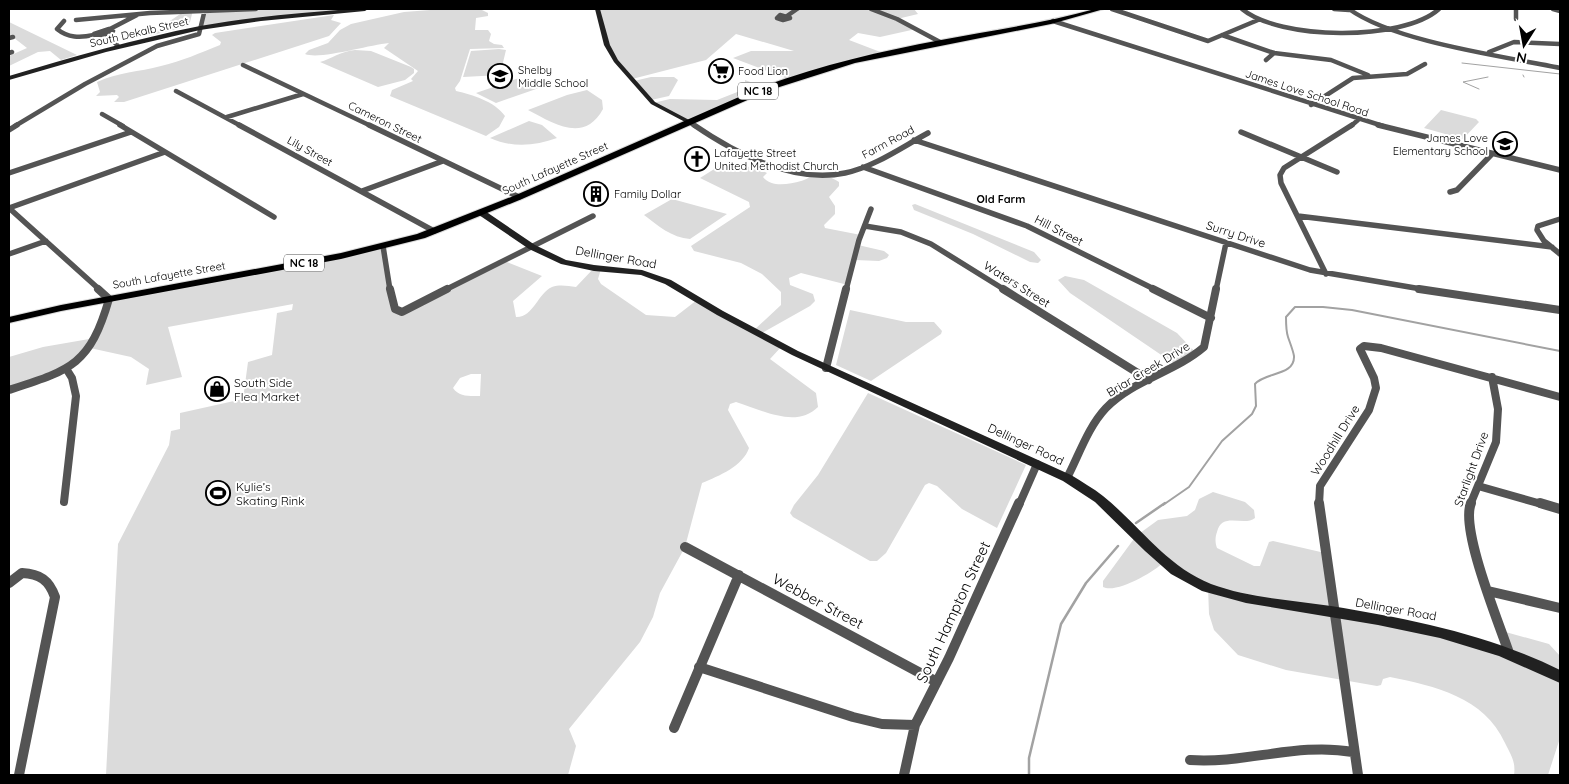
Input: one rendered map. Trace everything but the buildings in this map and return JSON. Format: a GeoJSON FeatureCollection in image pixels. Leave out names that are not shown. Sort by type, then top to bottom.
{"type":"FeatureCollection","features":[{"type":"Feature","properties":{"kind":"main road","name":"South Lafayette Street"},"geometry":{"type":"LineString","coordinates":[[9,320],[110,298],[383,246],[434,232],[519,198],[767,88],[812,71],[851,60],[1053,21],[1101,9]]}},
{"type":"Feature","properties":{"kind":"street"},"geometry":{"type":"LineString","coordinates":[[94,35],[98,31],[110,29],[139,14],[143,9]]}},
{"type":"Feature","properties":{"kind":"street"},"geometry":{"type":"LineString","coordinates":[[9,130],[98,76],[160,45],[196,36],[201,32],[205,9]]}},
{"type":"Feature","properties":{"kind":"street"},"geometry":{"type":"LineString","coordinates":[[76,20],[205,9],[256,9]]}},
{"type":"Feature","properties":{"kind":"street","name":"South Dekalb Street"},"geometry":{"type":"LineString","coordinates":[[9,78],[118,46],[201,28],[286,16],[365,9]]}},
{"type":"Feature","properties":{"kind":"street"},"geometry":{"type":"LineString","coordinates":[[597,9],[607,45],[616,61],[654,102],[689,122]]}},
{"type":"Feature","properties":{"kind":"street"},"geometry":{"type":"LineString","coordinates":[[787,16],[797,9]]}},
{"type":"Feature","properties":{"kind":"street"},"geometry":{"type":"LineString","coordinates":[[870,9],[896,19],[940,42]]}},
{"type":"Feature","properties":{"kind":"street"},"geometry":{"type":"LineString","coordinates":[[1112,9],[1208,41],[1258,20]]}},
{"type":"Feature","properties":{"kind":"street"},"geometry":{"type":"LineString","coordinates":[[1242,9],[1244,13],[1258,20],[1304,29],[1345,33],[1382,32],[1420,22],[1439,9]]}},
{"type":"Feature","properties":{"kind":"street"},"geometry":{"type":"LineString","coordinates":[[1334,9],[1349,9],[1363,19],[1424,39],[1560,68]]}},
{"type":"Feature","properties":{"kind":"street"},"geometry":{"type":"LineString","coordinates":[[1516,9],[1516,19]]}},
{"type":"Feature","properties":{"kind":"street"},"geometry":{"type":"LineString","coordinates":[[1553,9],[1560,12]]}},
{"type":"Feature","properties":{"kind":"street"},"geometry":{"type":"LineString","coordinates":[[64,21],[57,29],[64,34],[74,37],[106,34],[112,32],[110,29]]}},
{"type":"Feature","properties":{"kind":"street","name":"James Love School Road"},"geometry":{"type":"LineString","coordinates":[[1053,21],[1358,120],[1560,170]]}},
{"type":"Feature","properties":{"kind":"street"},"geometry":{"type":"LineString","coordinates":[[106,34],[118,46]]}},
{"type":"Feature","properties":{"kind":"street"},"geometry":{"type":"LineString","coordinates":[[1222,35],[1274,53],[1332,60],[1368,75]]}},
{"type":"Feature","properties":{"kind":"street"},"geometry":{"type":"LineString","coordinates":[[1489,52],[1514,42],[1560,44]]}},
{"type":"Feature","properties":{"kind":"street"},"geometry":{"type":"LineString","coordinates":[[1295,56],[1298,47]]}},
{"type":"Feature","properties":{"kind":"street"},"geometry":{"type":"LineString","coordinates":[[1266,60],[1274,53]]}},
{"type":"Feature","properties":{"kind":"street"},"geometry":{"type":"LineString","coordinates":[[1311,105],[1352,78],[1368,75],[1407,74],[1426,64]]}},
{"type":"Feature","properties":{"kind":"street","name":"Cameron Street"},"geometry":{"type":"LineString","coordinates":[[243,65],[519,198]]}},
{"type":"Feature","properties":{"kind":"street","name":"Lily Street"},"geometry":{"type":"LineString","coordinates":[[176,91],[228,117],[434,232]]}},
{"type":"Feature","properties":{"kind":"street"},"geometry":{"type":"LineString","coordinates":[[228,117],[303,94]]}},
{"type":"Feature","properties":{"kind":"street"},"geometry":{"type":"LineString","coordinates":[[102,114],[274,217]]}},
{"type":"Feature","properties":{"kind":"street"},"geometry":{"type":"LineString","coordinates":[[1326,274],[1281,183],[1280,174],[1284,168],[1348,129],[1358,120]]}},
{"type":"Feature","properties":{"kind":"street","name":"Farm Road"},"geometry":{"type":"LineString","coordinates":[[689,122],[724,144],[793,171],[825,176],[845,173],[863,167],[928,132]]}},
{"type":"Feature","properties":{"kind":"street"},"geometry":{"type":"LineString","coordinates":[[9,173],[131,132]]}},
{"type":"Feature","properties":{"kind":"street"},"geometry":{"type":"LineString","coordinates":[[1240,132],[1337,172]]}},
{"type":"Feature","properties":{"kind":"street","name":"Surry Drive"},"geometry":{"type":"LineString","coordinates":[[914,140],[1326,274],[1560,310]]}},
{"type":"Feature","properties":{"kind":"street"},"geometry":{"type":"LineString","coordinates":[[9,390],[67,370],[77,364],[90,348],[106,314],[110,298],[9,208],[165,152]]}},
{"type":"Feature","properties":{"kind":"street"},"geometry":{"type":"LineString","coordinates":[[1450,192],[1457,190],[1492,154]]}},
{"type":"Feature","properties":{"kind":"street"},"geometry":{"type":"LineString","coordinates":[[362,192],[443,161]]}},
{"type":"Feature","properties":{"kind":"street","name":"Hill Street"},"geometry":{"type":"LineString","coordinates":[[863,167],[1027,226],[1211,318]]}},
{"type":"Feature","properties":{"kind":"street"},"geometry":{"type":"LineString","coordinates":[[826,368],[871,209]]}},
{"type":"Feature","properties":{"kind":"street","name":"Dellinger Road"},"geometry":{"type":"LineString","coordinates":[[482,213],[530,246],[570,264],[642,273],[658,278],[826,368],[1067,478],[1097,498],[1169,567],[1187,578],[1208,587],[1241,596],[1452,634],[1510,653],[1560,677]]}},
{"type":"Feature","properties":{"kind":"street"},"geometry":{"type":"LineString","coordinates":[[383,246],[392,302],[396,309],[402,312],[530,246],[594,216]]}},
{"type":"Feature","properties":{"kind":"street"},"geometry":{"type":"LineString","coordinates":[[1298,216],[1552,247]]}},
{"type":"Feature","properties":{"kind":"street"},"geometry":{"type":"LineString","coordinates":[[1560,219],[1538,226],[1539,235],[1560,254]]}},
{"type":"Feature","properties":{"kind":"street","name":"Waters Street"},"geometry":{"type":"LineString","coordinates":[[865,226],[895,230],[931,244],[1149,380]]}},
{"type":"Feature","properties":{"kind":"street"},"geometry":{"type":"LineString","coordinates":[[9,254],[46,241]]}},
{"type":"Feature","properties":{"kind":"street","name":"Briar Creek Drive"},"geometry":{"type":"LineString","coordinates":[[1067,478],[1107,407],[1149,380],[1197,354],[1204,347],[1226,243]]}},
{"type":"Feature","properties":{"kind":"street","name":"Woodhill Drive"},"geometry":{"type":"LineString","coordinates":[[1333,612],[1319,504],[1320,486],[1369,410],[1376,388],[1374,378],[1360,348],[1364,346],[1381,348],[1492,377]]}},
{"type":"Feature","properties":{"kind":"street"},"geometry":{"type":"LineString","coordinates":[[64,502],[76,396],[72,378],[67,370]]}},
{"type":"Feature","properties":{"kind":"street"},"geometry":{"type":"LineString","coordinates":[[1492,377],[1560,397]]}},
{"type":"Feature","properties":{"kind":"street","name":"Starlight Drive"},"geometry":{"type":"LineString","coordinates":[[1492,377],[1498,409],[1496,442],[1467,512],[1473,545],[1510,653]]}},
{"type":"Feature","properties":{"kind":"street","name":"South Hampton Street"},"geometry":{"type":"LineString","coordinates":[[904,775],[915,725],[937,682],[1037,464]]}},
{"type":"Feature","properties":{"kind":"street"},"geometry":{"type":"LineString","coordinates":[[1478,486],[1560,509]]}},
{"type":"Feature","properties":{"kind":"street","name":"Webber Street"},"geometry":{"type":"LineString","coordinates":[[685,547],[937,682]]}},
{"type":"Feature","properties":{"kind":"street"},"geometry":{"type":"LineString","coordinates":[[9,583],[22,573],[36,574],[47,580],[52,586],[55,597],[19,775]]}},
{"type":"Feature","properties":{"kind":"street"},"geometry":{"type":"LineString","coordinates":[[674,728],[739,576]]}},
{"type":"Feature","properties":{"kind":"street"},"geometry":{"type":"LineString","coordinates":[[1488,590],[1560,608]]}},
{"type":"Feature","properties":{"kind":"street"},"geometry":{"type":"LineString","coordinates":[[1333,612],[1358,775]]}},
{"type":"Feature","properties":{"kind":"street"},"geometry":{"type":"LineString","coordinates":[[699,667],[853,717],[882,724],[915,725]]}},
{"type":"Feature","properties":{"kind":"street"},"geometry":{"type":"LineString","coordinates":[[1190,760],[1227,762],[1295,749],[1322,747],[1353,752]]}},
{"type":"Feature","properties":{"kind":"shaded area"},"geometry":{"type":"Polygon","coordinates":[[[205,9],[365,9],[309,13],[201,28],[205,9]]]}},
{"type":"Feature","properties":{"kind":"shaded area"},"geometry":{"type":"Polygon","coordinates":[[[480,9],[488,13],[488,16],[476,18],[475,30],[488,30],[491,34],[489,41],[502,45],[504,48],[470,49],[460,81],[455,88],[456,91],[476,97],[495,106],[505,116],[499,127],[486,136],[390,96],[392,90],[413,81],[411,79],[418,71],[384,48],[389,43],[333,54],[305,54],[309,50],[328,43],[340,30],[351,24],[404,12],[480,9]]]}},
{"type":"Feature","properties":{"kind":"shaded area"},"geometry":{"type":"Polygon","coordinates":[[[597,9],[914,9],[918,14],[897,19],[916,29],[880,37],[858,33],[849,40],[883,53],[788,79],[733,58],[751,51],[794,51],[736,34],[706,60],[632,79],[616,61],[597,9]]]}},
{"type":"Feature","properties":{"kind":"shaded area"},"geometry":{"type":"Polygon","coordinates":[[[186,10],[193,10],[189,26],[148,36],[186,10]]]}},
{"type":"Feature","properties":{"kind":"shaded area"},"geometry":{"type":"Polygon","coordinates":[[[334,15],[331,20],[341,23],[329,36],[124,102],[114,102],[119,97],[117,95],[96,96],[100,92],[97,82],[121,74],[169,64],[220,45],[221,42],[212,35],[215,33],[334,15]]]}},
{"type":"Feature","properties":{"kind":"shaded area"},"geometry":{"type":"Polygon","coordinates":[[[9,22],[77,55],[61,60],[50,51],[38,52],[9,66],[9,56],[27,48],[9,34],[9,22]]]}},
{"type":"Feature","properties":{"kind":"shaded area"},"geometry":{"type":"Polygon","coordinates":[[[355,50],[371,51],[411,67],[414,69],[414,73],[405,80],[378,87],[320,62],[355,50]]]}},
{"type":"Feature","properties":{"kind":"shaded area"},"geometry":{"type":"Polygon","coordinates":[[[506,50],[500,75],[463,77],[471,51],[506,50]]]}},
{"type":"Feature","properties":{"kind":"shaded area"},"geometry":{"type":"Polygon","coordinates":[[[651,77],[674,77],[678,80],[669,96],[651,100],[634,81],[651,77]]]}},
{"type":"Feature","properties":{"kind":"shaded area"},"geometry":{"type":"Polygon","coordinates":[[[519,78],[539,88],[496,103],[476,93],[519,78]]]}},
{"type":"Feature","properties":{"kind":"shaded area"},"geometry":{"type":"Polygon","coordinates":[[[745,80],[767,88],[689,122],[653,103],[670,99],[717,100],[745,89],[745,80]]]}},
{"type":"Feature","properties":{"kind":"shaded area"},"geometry":{"type":"Polygon","coordinates":[[[587,90],[602,100],[603,109],[595,120],[587,126],[568,128],[528,110],[567,95],[587,90]]]}},
{"type":"Feature","properties":{"kind":"shaded area"},"geometry":{"type":"Polygon","coordinates":[[[1441,110],[1476,119],[1479,122],[1463,139],[1424,128],[1441,110]]]}},
{"type":"Feature","properties":{"kind":"shaded area"},"geometry":{"type":"Polygon","coordinates":[[[529,121],[542,125],[557,138],[540,143],[515,145],[490,138],[529,121]]]}},
{"type":"Feature","properties":{"kind":"shaded area"},"geometry":{"type":"Polygon","coordinates":[[[719,166],[755,167],[767,173],[763,177],[776,184],[796,182],[816,175],[831,178],[839,182],[839,186],[829,197],[835,206],[835,214],[824,225],[825,228],[861,235],[858,245],[884,251],[889,255],[887,258],[879,261],[855,260],[848,285],[801,273],[789,278],[790,285],[813,294],[815,301],[810,306],[760,334],[782,346],[770,359],[816,393],[818,407],[800,417],[789,417],[768,413],[736,402],[730,404],[728,410],[749,448],[742,460],[736,465],[723,474],[702,483],[685,547],[660,593],[653,617],[640,642],[569,729],[576,746],[568,775],[106,775],[118,544],[169,445],[171,431],[180,429],[180,413],[243,399],[248,362],[272,355],[277,313],[292,310],[293,304],[168,327],[182,377],[146,385],[149,369],[131,357],[90,348],[84,358],[9,390],[9,357],[43,347],[95,338],[109,299],[383,246],[392,302],[400,311],[502,260],[542,276],[513,301],[516,317],[527,314],[543,294],[552,287],[561,285],[576,287],[594,268],[601,269],[598,279],[601,284],[646,315],[675,317],[697,300],[753,331],[781,305],[781,292],[762,274],[741,263],[694,251],[691,246],[750,207],[749,202],[700,178],[719,166]],[[471,374],[460,378],[453,388],[461,394],[480,396],[481,374],[471,374]]]}},
{"type":"Feature","properties":{"kind":"shaded area"},"geometry":{"type":"Polygon","coordinates":[[[672,199],[727,214],[690,239],[683,238],[665,230],[644,215],[672,199]]]}},
{"type":"Feature","properties":{"kind":"shaded area"},"geometry":{"type":"Polygon","coordinates":[[[915,204],[1034,252],[1041,260],[1038,263],[1030,262],[973,234],[914,210],[912,205],[915,204]]]}},
{"type":"Feature","properties":{"kind":"shaded area"},"geometry":{"type":"Polygon","coordinates":[[[1065,276],[1084,280],[1177,333],[1197,354],[1179,367],[1070,293],[1058,280],[1065,276]]]}},
{"type":"Feature","properties":{"kind":"shaded area"},"geometry":{"type":"Polygon","coordinates":[[[850,310],[906,322],[934,322],[942,331],[941,334],[871,381],[836,365],[850,310]]]}},
{"type":"Feature","properties":{"kind":"shaded area"},"geometry":{"type":"Polygon","coordinates":[[[868,393],[1026,465],[997,528],[962,509],[937,486],[929,483],[925,485],[886,553],[877,561],[870,561],[793,517],[790,513],[794,505],[818,475],[868,393]]]}},
{"type":"Feature","properties":{"kind":"shaded area"},"geometry":{"type":"Polygon","coordinates":[[[1213,492],[1245,502],[1254,510],[1255,518],[1245,521],[1224,522],[1216,534],[1217,548],[1254,566],[1260,566],[1269,542],[1273,541],[1325,553],[1333,612],[1509,652],[1502,631],[1549,644],[1560,656],[1560,738],[1548,775],[1514,775],[1512,759],[1496,727],[1471,704],[1441,690],[1390,677],[1383,679],[1381,685],[1377,686],[1286,670],[1238,655],[1214,630],[1209,614],[1208,587],[1164,562],[1135,581],[1117,587],[1103,587],[1103,581],[1136,536],[1158,520],[1187,516],[1195,510],[1199,499],[1213,492]]]}},
{"type":"Feature","properties":{"kind":"waterway"},"geometry":{"type":"LineString","coordinates":[[1462,63],[1560,74]]}},
{"type":"Feature","properties":{"kind":"waterway"},"geometry":{"type":"LineString","coordinates":[[1479,89],[1463,82],[1488,77]]}},
{"type":"Feature","properties":{"kind":"waterway"},"geometry":{"type":"LineString","coordinates":[[1163,505],[1189,487],[1222,441],[1252,414],[1256,406],[1255,384],[1265,377],[1290,367],[1294,356],[1287,332],[1286,317],[1295,307],[1352,310],[1560,351]]}},
{"type":"Feature","properties":{"kind":"waterway"},"geometry":{"type":"LineString","coordinates":[[1136,523],[1165,503]]}},
{"type":"Feature","properties":{"kind":"waterway"},"geometry":{"type":"LineString","coordinates":[[1029,775],[1029,758],[1061,624],[1086,583],[1118,546]]}},
{"type":"Feature","properties":{"kind":"place","name":"Food Lion"},"geometry":{"type":"Point","coordinates":[721,71]}},
{"type":"Feature","properties":{"kind":"place","name":"Shelby Middle School"},"geometry":{"type":"Point","coordinates":[500,76]}},
{"type":"Feature","properties":{"kind":"place","name":"James Love Elementary School"},"geometry":{"type":"Point","coordinates":[1505,144]}},
{"type":"Feature","properties":{"kind":"place","name":"Lafayette Street United Methodist Church"},"geometry":{"type":"Point","coordinates":[697,159]}},
{"type":"Feature","properties":{"kind":"place","name":"Family Dollar"},"geometry":{"type":"Point","coordinates":[596,194]}},
{"type":"Feature","properties":{"kind":"place","name":"South Side Flea Market"},"geometry":{"type":"Point","coordinates":[217,389]}},
{"type":"Feature","properties":{"kind":"place","name":"Kylie’s Skating Rink"},"geometry":{"type":"Point","coordinates":[218,493]}},
{"type":"Feature","properties":{"kind":"district","name":"Old Farm"},"geometry":{"type":"Point","coordinates":[1001,199]}}]}
